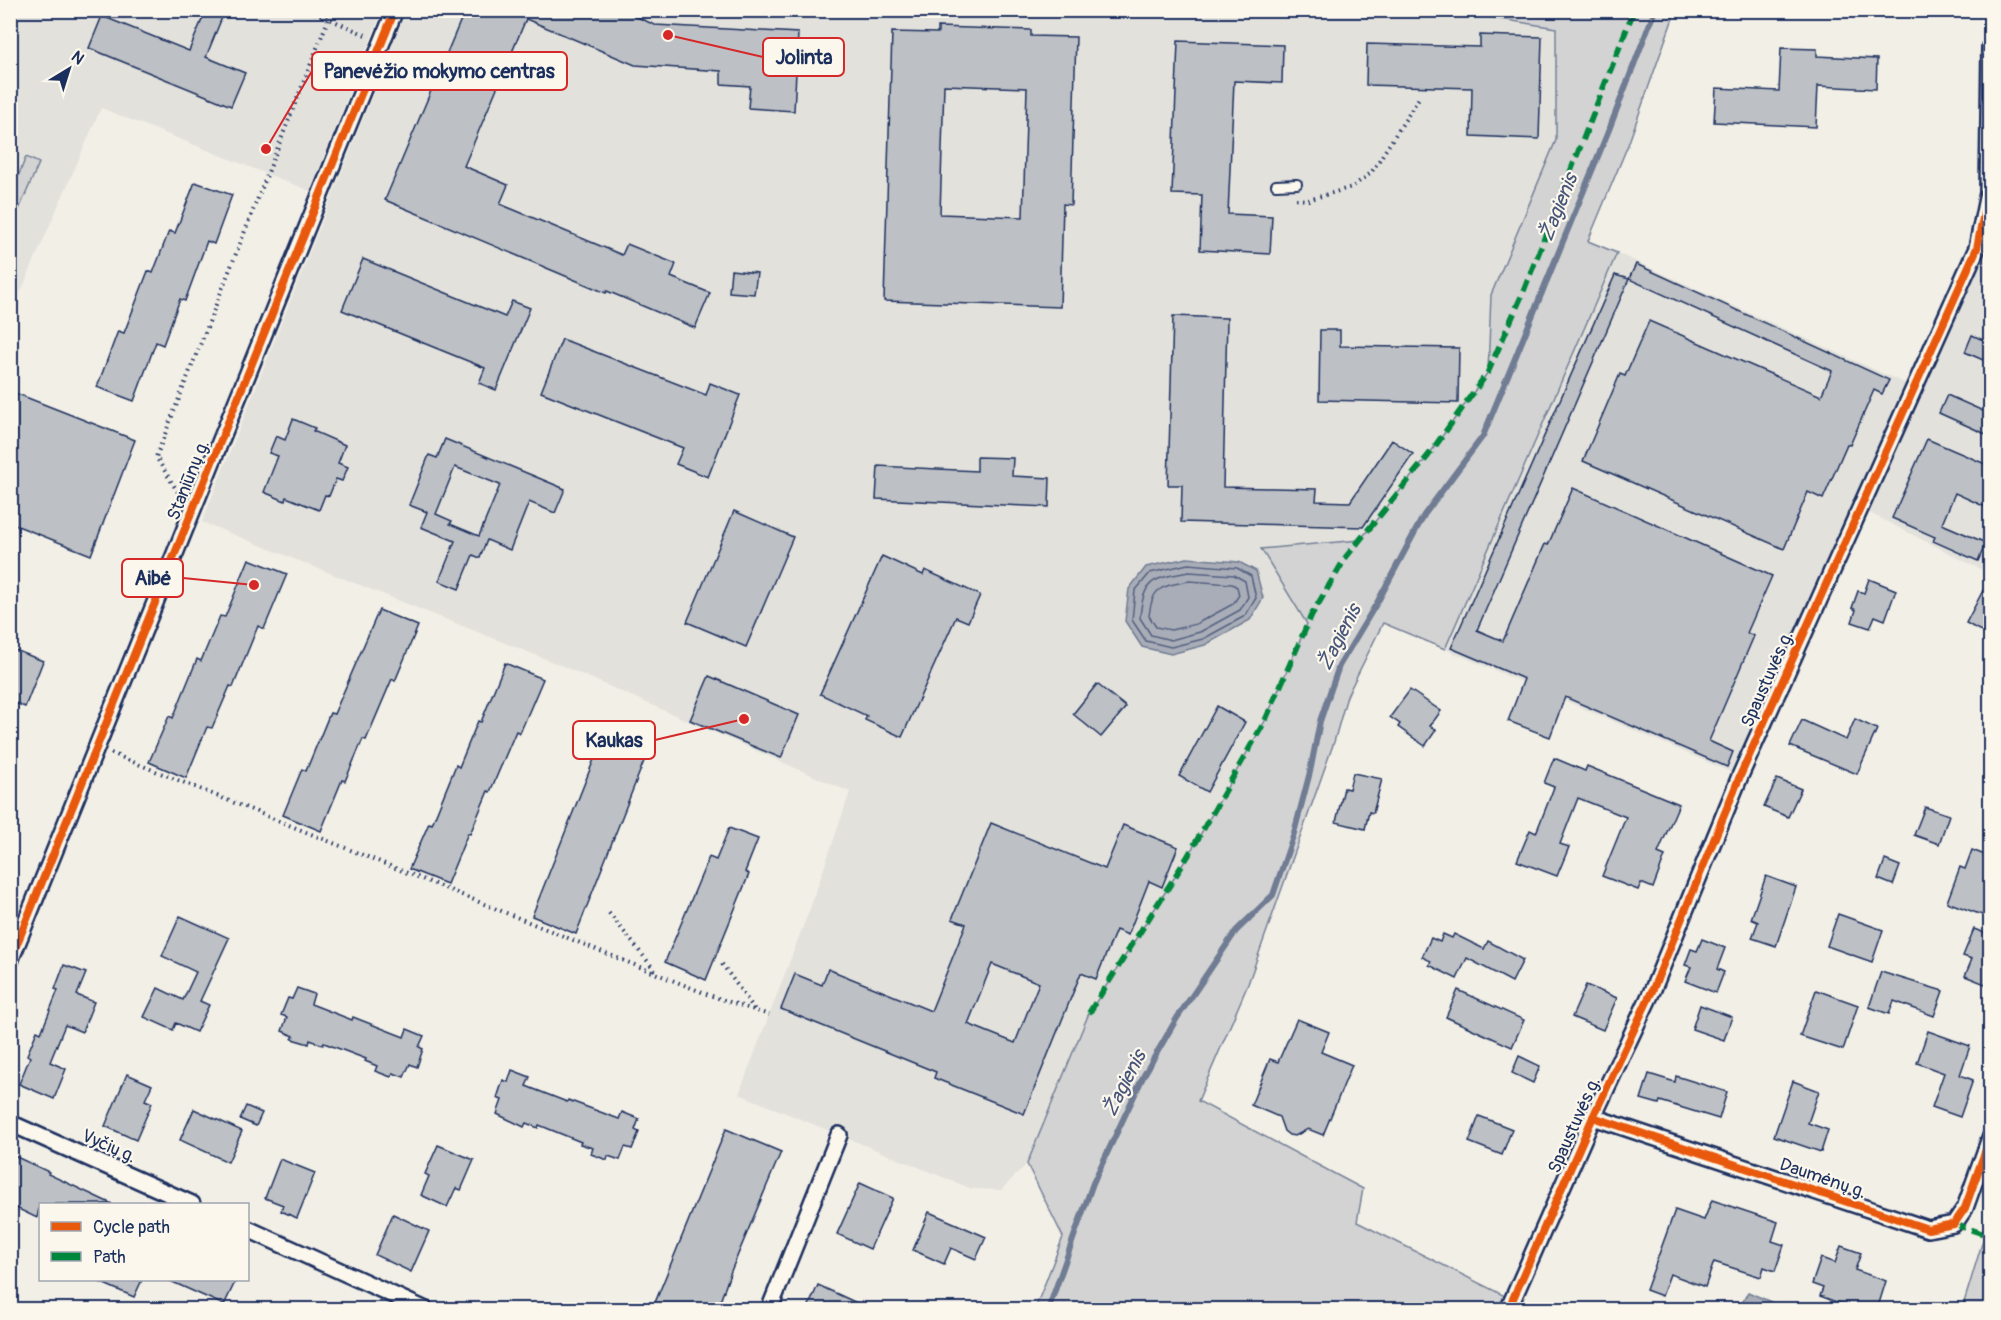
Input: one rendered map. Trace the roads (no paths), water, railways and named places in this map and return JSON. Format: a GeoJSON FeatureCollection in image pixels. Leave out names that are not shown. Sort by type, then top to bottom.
{"type":"FeatureCollection","features":[{"type":"Feature","properties":{"kind":"street","name":"Staniūnų g."},"geometry":{"type":"LineString","coordinates":[[10,960],[395,10]]}},
{"type":"Feature","properties":{"kind":"street","name":"Spaustuvės g."},"geometry":{"type":"LineString","coordinates":[[1508,1310],[1593,1117],[1653,989],[1740,776],[1977,248],[1988,193],[1990,47]]}},
{"type":"Feature","properties":{"kind":"street","name":"Daumėnų g."},"geometry":{"type":"LineString","coordinates":[[1593,1117],[1928,1229],[1954,1224],[1965,1208],[1990,1138]]}},
{"type":"Feature","properties":{"kind":"street","name":"Vyčių g."},"geometry":{"type":"LineString","coordinates":[[10,1123],[190,1203]]}},
{"type":"Feature","properties":{"kind":"street"},"geometry":{"type":"LineString","coordinates":[[769,1310],[838,1134]]}},
{"type":"Feature","properties":{"kind":"street"},"geometry":{"type":"LineString","coordinates":[[249,1229],[426,1310]]}},
{"type":"Feature","properties":{"kind":"lane"},"geometry":{"type":"LineString","coordinates":[[1276,185],[1297,184]]}},
{"type":"Feature","properties":{"kind":"water"},"geometry":{"type":"Polygon","coordinates":[[[1187,558],[1239,562],[1256,571],[1263,598],[1250,620],[1205,645],[1171,654],[1142,647],[1125,621],[1129,589],[1146,567],[1187,558]]]}},
{"type":"Feature","properties":{"kind":"water"},"geometry":{"type":"Polygon","coordinates":[[[1748,1292],[1778,1305],[1779,1309],[1739,1309],[1748,1292]]]}},
{"type":"Feature","properties":{"kind":"waterway","name":"Žagienis"},"geometry":{"type":"LineString","coordinates":[[1048,1310],[1093,1183],[1144,1075],[1177,1018],[1236,931],[1273,895],[1294,833],[1320,721],[1339,666],[1378,601],[1424,515],[1483,436],[1610,127],[1655,10]]}},
{"type":"Feature","properties":{"kind":"place","name":"Jolinta"},"geometry":{"type":"Point","coordinates":[668,35]}},
{"type":"Feature","properties":{"kind":"place","name":"Panevėžio mokymo centras"},"geometry":{"type":"Point","coordinates":[266,149]}},
{"type":"Feature","properties":{"kind":"place","name":"Aibė"},"geometry":{"type":"Point","coordinates":[254,585]}},
{"type":"Feature","properties":{"kind":"place","name":"Kaukas"},"geometry":{"type":"Point","coordinates":[744,719]}}]}
